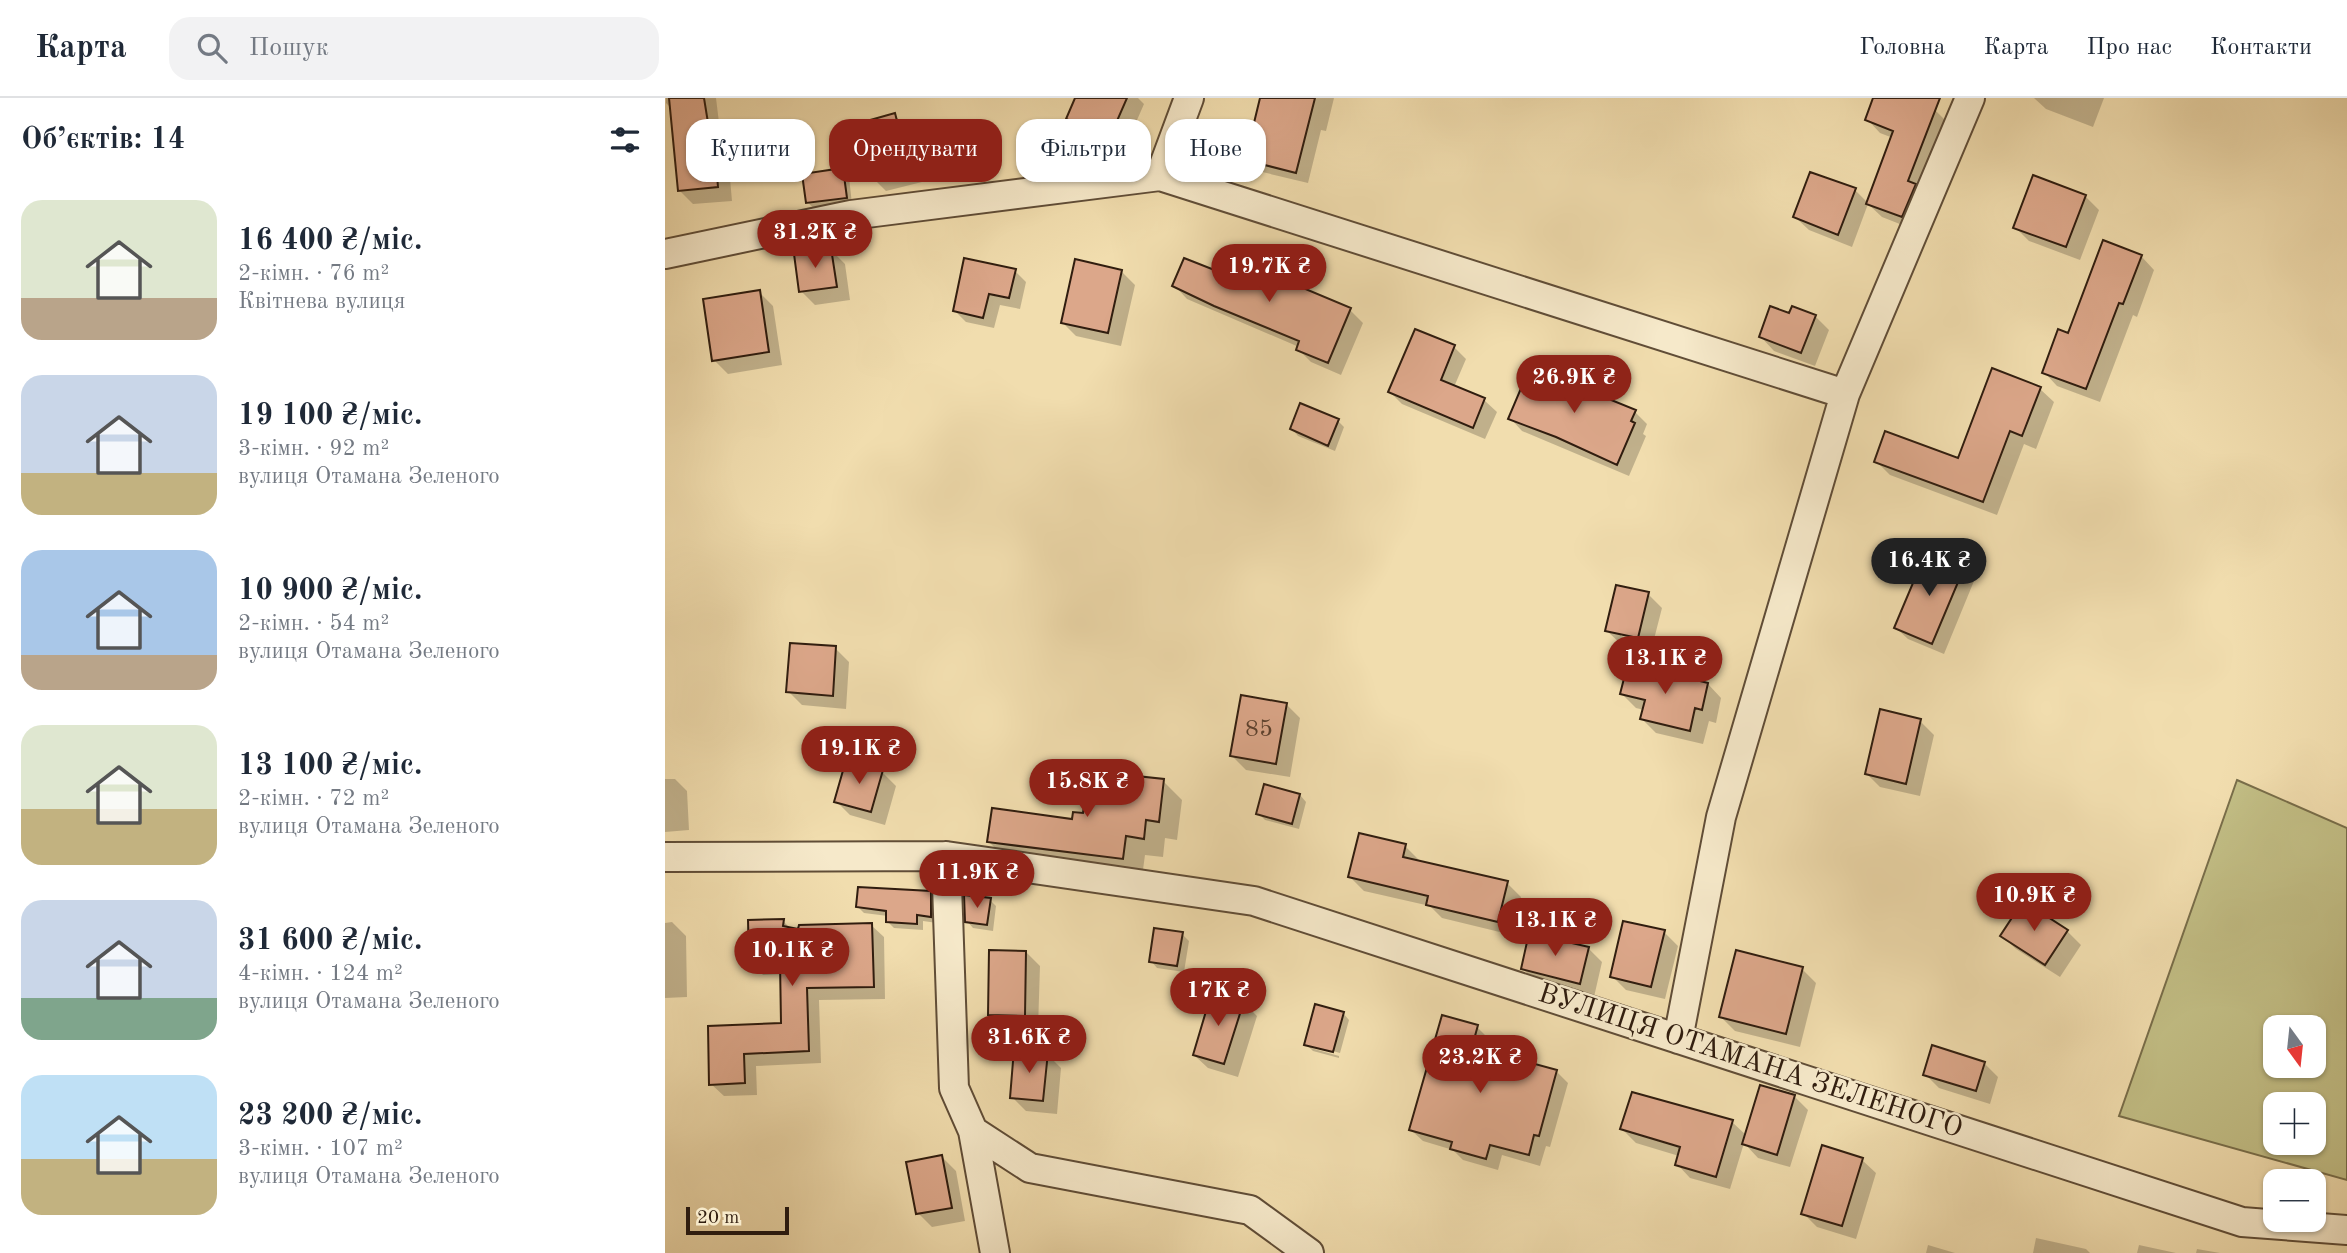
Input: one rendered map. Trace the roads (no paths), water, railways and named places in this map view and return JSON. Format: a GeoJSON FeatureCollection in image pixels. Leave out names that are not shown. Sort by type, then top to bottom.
{"type":"FeatureCollection","features":[{"type":"Feature","properties":{"kind":"street"},"geometry":{"type":"LineString","coordinates":[[1160,176],[1189,98]]}},
{"type":"Feature","properties":{"kind":"street"},"geometry":{"type":"LineString","coordinates":[[1678,1039],[1721,817],[1845,394],[1971,98]]}},
{"type":"Feature","properties":{"kind":"street"},"geometry":{"type":"LineString","coordinates":[[665,254],[851,215],[1160,176],[1845,394]]}},
{"type":"Feature","properties":{"kind":"street"},"geometry":{"type":"LineString","coordinates":[[946,856],[954,1088],[973,1130],[995,1253]]}},
{"type":"Feature","properties":{"kind":"street","name":"ВУЛИЦЯ ОТАМАНА ЗЕЛЕНОГО"},"geometry":{"type":"LineString","coordinates":[[665,857],[946,856],[1254,901],[2242,1222],[2347,1230]]}},
{"type":"Feature","properties":{"kind":"street"},"geometry":{"type":"LineString","coordinates":[[973,1130],[1030,1168],[1250,1210],[1309,1253]]}}]}
